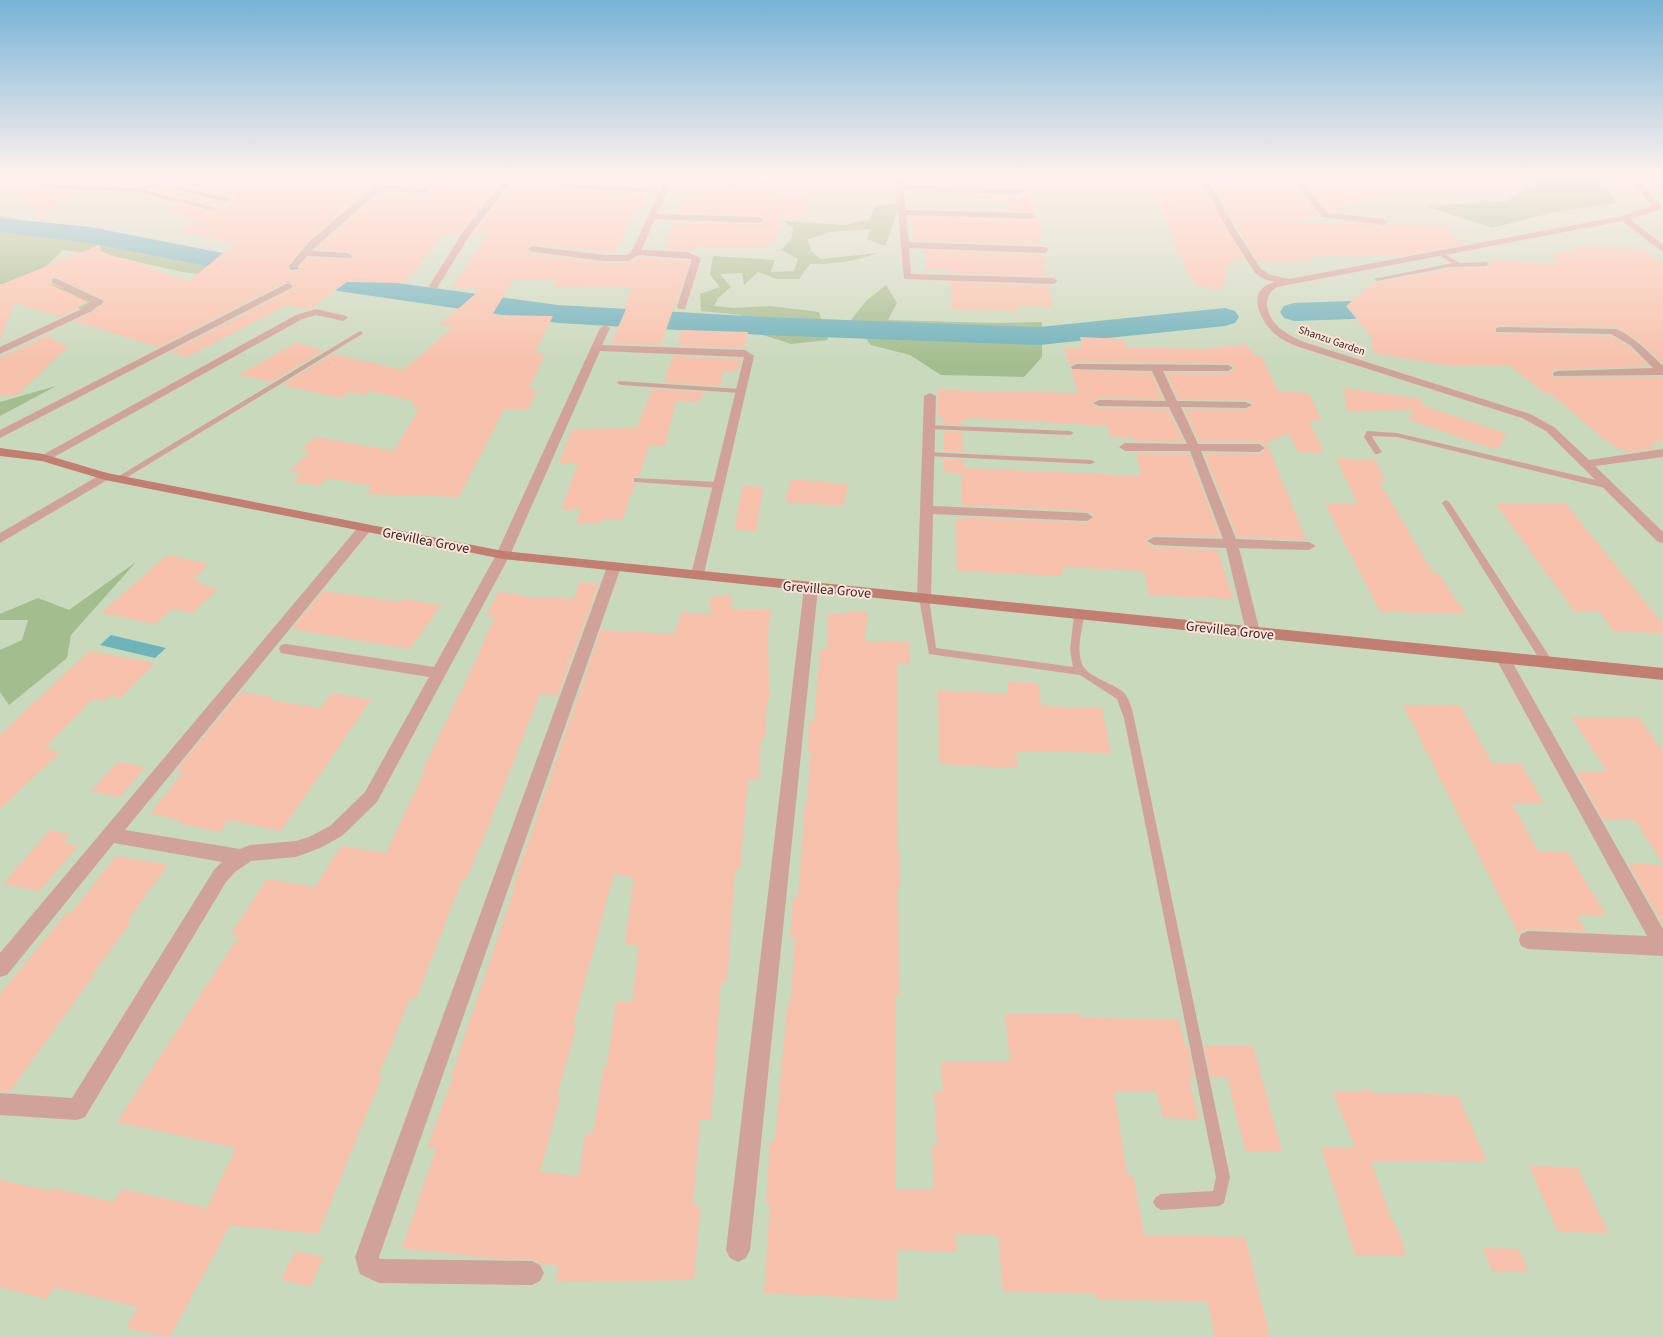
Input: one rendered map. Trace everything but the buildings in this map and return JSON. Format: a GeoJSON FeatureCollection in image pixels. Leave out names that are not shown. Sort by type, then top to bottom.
{"type":"FeatureCollection","features":[{"type":"Feature","properties":{"kind":"street"},"geometry":{"type":"LineString","coordinates":[[294,266],[319,238]]}},
{"type":"Feature","properties":{"kind":"street"},"geometry":{"type":"LineString","coordinates":[[434,286],[463,238]]}},
{"type":"Feature","properties":{"kind":"street"},"geometry":{"type":"LineString","coordinates":[[532,249],[618,259],[629,258],[636,252],[643,238]]}},
{"type":"Feature","properties":{"kind":"street"},"geometry":{"type":"LineString","coordinates":[[904,238],[907,277],[1053,280]]}},
{"type":"Feature","properties":{"kind":"street"},"geometry":{"type":"LineString","coordinates":[[1237,238],[1262,276],[1291,281]]}},
{"type":"Feature","properties":{"kind":"street","name":"Shanzu Garden"},"geometry":{"type":"LineString","coordinates":[[1519,238],[1274,285],[1265,291],[1262,298],[1263,312],[1270,324],[1281,334],[1303,345],[1526,416],[1550,429],[1663,539]]}},
{"type":"Feature","properties":{"kind":"street"},"geometry":{"type":"LineString","coordinates":[[1650,238],[1663,249]]}},
{"type":"Feature","properties":{"kind":"street"},"geometry":{"type":"LineString","coordinates":[[905,245],[1045,250]]}},
{"type":"Feature","properties":{"kind":"street"},"geometry":{"type":"LineString","coordinates":[[636,252],[688,255],[697,258],[682,307]]}},
{"type":"Feature","properties":{"kind":"street"},"geometry":{"type":"LineString","coordinates":[[304,253],[348,256]]}},
{"type":"Feature","properties":{"kind":"street"},"geometry":{"type":"LineString","coordinates":[[0,351],[88,309],[99,301],[55,281]]}},
{"type":"Feature","properties":{"kind":"street"},"geometry":{"type":"LineString","coordinates":[[0,435],[288,286]]}},
{"type":"Feature","properties":{"kind":"street"},"geometry":{"type":"LineString","coordinates":[[43,458],[299,316],[316,312],[343,318]]}},
{"type":"Feature","properties":{"kind":"street"},"geometry":{"type":"LineString","coordinates":[[0,1104],[77,1109],[220,876],[229,866],[250,853],[296,849],[314,843],[336,831],[358,812],[378,785],[503,556],[605,328]]}},
{"type":"Feature","properties":{"kind":"street"},"geometry":{"type":"LineString","coordinates":[[1500,330],[1612,332],[1621,334],[1630,340],[1662,372]]}},
{"type":"Feature","properties":{"kind":"street"},"geometry":{"type":"LineString","coordinates":[[596,348],[747,354],[749,356],[698,575]]}},
{"type":"Feature","properties":{"kind":"street"},"geometry":{"type":"LineString","coordinates":[[1076,367],[1228,368]]}},
{"type":"Feature","properties":{"kind":"street"},"geometry":{"type":"LineString","coordinates":[[1156,368],[1194,447],[1231,543],[1252,632]]}},
{"type":"Feature","properties":{"kind":"street"},"geometry":{"type":"LineString","coordinates":[[1558,374],[1662,372]]}},
{"type":"Feature","properties":{"kind":"street"},"geometry":{"type":"LineString","coordinates":[[924,598],[930,396]]}},
{"type":"Feature","properties":{"kind":"street"},"geometry":{"type":"LineString","coordinates":[[1099,403],[1246,405]]}},
{"type":"Feature","properties":{"kind":"street"},"geometry":{"type":"LineString","coordinates":[[1125,447],[1259,448]]}},
{"type":"Feature","properties":{"kind":"street","name":"Grevillea Grove"},"geometry":{"type":"LineString","coordinates":[[0,452],[43,458],[112,477],[503,556],[1663,674]]}},
{"type":"Feature","properties":{"kind":"street"},"geometry":{"type":"LineString","coordinates":[[1587,464],[1663,453]]}},
{"type":"Feature","properties":{"kind":"street"},"geometry":{"type":"LineString","coordinates":[[0,539],[112,477]]}},
{"type":"Feature","properties":{"kind":"street"},"geometry":{"type":"LineString","coordinates":[[926,510],[1087,517]]}},
{"type":"Feature","properties":{"kind":"street"},"geometry":{"type":"LineString","coordinates":[[0,968],[366,528]]}},
{"type":"Feature","properties":{"kind":"street"},"geometry":{"type":"LineString","coordinates":[[1154,540],[1309,546]]}},
{"type":"Feature","properties":{"kind":"street"},"geometry":{"type":"LineString","coordinates":[[532,1273],[379,1271],[368,1266],[367,1258],[614,567]]}},
{"type":"Feature","properties":{"kind":"street"},"geometry":{"type":"LineString","coordinates":[[738,1250],[811,588]]}},
{"type":"Feature","properties":{"kind":"street"},"geometry":{"type":"LineString","coordinates":[[286,648],[439,673]]}},
{"type":"Feature","properties":{"kind":"street"},"geometry":{"type":"LineString","coordinates":[[1502,657],[1663,947]]}},
{"type":"Feature","properties":{"kind":"street"},"geometry":{"type":"LineString","coordinates":[[110,835],[241,857]]}},
{"type":"Feature","properties":{"kind":"street"},"geometry":{"type":"LineString","coordinates":[[1528,940],[1663,947]]}},
{"type":"Feature","properties":{"kind":"lane"},"geometry":{"type":"LineString","coordinates":[[1439,254],[1458,264]]}},
{"type":"Feature","properties":{"kind":"lane"},"geometry":{"type":"LineString","coordinates":[[1377,279],[1458,264],[1486,264]]}},
{"type":"Feature","properties":{"kind":"lane"},"geometry":{"type":"LineString","coordinates":[[112,477],[360,333]]}},
{"type":"Feature","properties":{"kind":"lane"},"geometry":{"type":"LineString","coordinates":[[621,383],[740,391]]}},
{"type":"Feature","properties":{"kind":"lane"},"geometry":{"type":"LineString","coordinates":[[930,426],[1070,434]]}},
{"type":"Feature","properties":{"kind":"lane"},"geometry":{"type":"LineString","coordinates":[[1378,452],[1368,437],[1370,433],[1397,435],[1609,486]]}},
{"type":"Feature","properties":{"kind":"lane"},"geometry":{"type":"LineString","coordinates":[[929,454],[1090,462]]}},
{"type":"Feature","properties":{"kind":"lane"},"geometry":{"type":"LineString","coordinates":[[637,480],[718,485]]}},
{"type":"Feature","properties":{"kind":"lane"},"geometry":{"type":"LineString","coordinates":[[1446,503],[1547,662]]}},
{"type":"Feature","properties":{"kind":"lane"},"geometry":{"type":"LineString","coordinates":[[924,598],[932,650],[1083,672]]}},
{"type":"Feature","properties":{"kind":"lane"},"geometry":{"type":"LineString","coordinates":[[1079,615],[1075,650],[1076,664],[1087,676],[1106,686],[1122,698],[1129,718],[1223,1177],[1219,1198],[1161,1202]]}},
{"type":"Feature","properties":{"kind":"green space"},"geometry":{"type":"Polygon","coordinates":[[[0,238],[1663,238],[1663,1337],[0,1337],[0,238]]]}},
{"type":"Feature","properties":{"kind":"green space"},"geometry":{"type":"Polygon","coordinates":[[[0,238],[143,238],[200,249],[217,276],[182,272],[121,258],[63,250],[34,278],[107,304],[81,309],[0,284],[0,238]]]}},
{"type":"Feature","properties":{"kind":"green space"},"geometry":{"type":"Polygon","coordinates":[[[792,238],[810,238],[808,239],[811,251],[821,259],[877,253],[861,259],[844,262],[810,264],[799,279],[777,279],[758,272],[744,285],[742,273],[720,274],[731,287],[718,298],[714,306],[734,308],[770,306],[819,312],[828,340],[791,344],[763,335],[741,315],[701,311],[700,294],[720,287],[710,275],[713,256],[775,260],[771,272],[794,271],[798,259],[781,250],[792,238]]]}},
{"type":"Feature","properties":{"kind":"green space"},"geometry":{"type":"Polygon","coordinates":[[[867,238],[888,238],[885,246],[867,238]]]}},
{"type":"Feature","properties":{"kind":"green space"},"geometry":{"type":"Polygon","coordinates":[[[886,285],[897,303],[888,320],[996,323],[1042,322],[1042,357],[1024,377],[941,375],[910,355],[871,345],[851,320],[866,301],[886,285]]]}},
{"type":"Feature","properties":{"kind":"green space"},"geometry":{"type":"Polygon","coordinates":[[[56,386],[0,416],[0,402],[56,386]]]}},
{"type":"Feature","properties":{"kind":"green space"},"geometry":{"type":"Polygon","coordinates":[[[136,562],[71,635],[67,658],[9,705],[0,692],[0,650],[22,640],[28,620],[0,620],[0,614],[38,598],[69,610],[136,562]]]}},
{"type":"Feature","properties":{"kind":"water"},"geometry":{"type":"Polygon","coordinates":[[[111,635],[166,648],[155,658],[100,645],[111,635]]]}},
{"type":"Feature","properties":{"kind":"waterway"},"geometry":{"type":"LineString","coordinates":[[107,238],[324,281],[558,314],[764,326],[1039,336],[1225,317]]}},
{"type":"Feature","properties":{"kind":"waterway"},"geometry":{"type":"LineString","coordinates":[[1294,312],[1410,308]]}}]}
